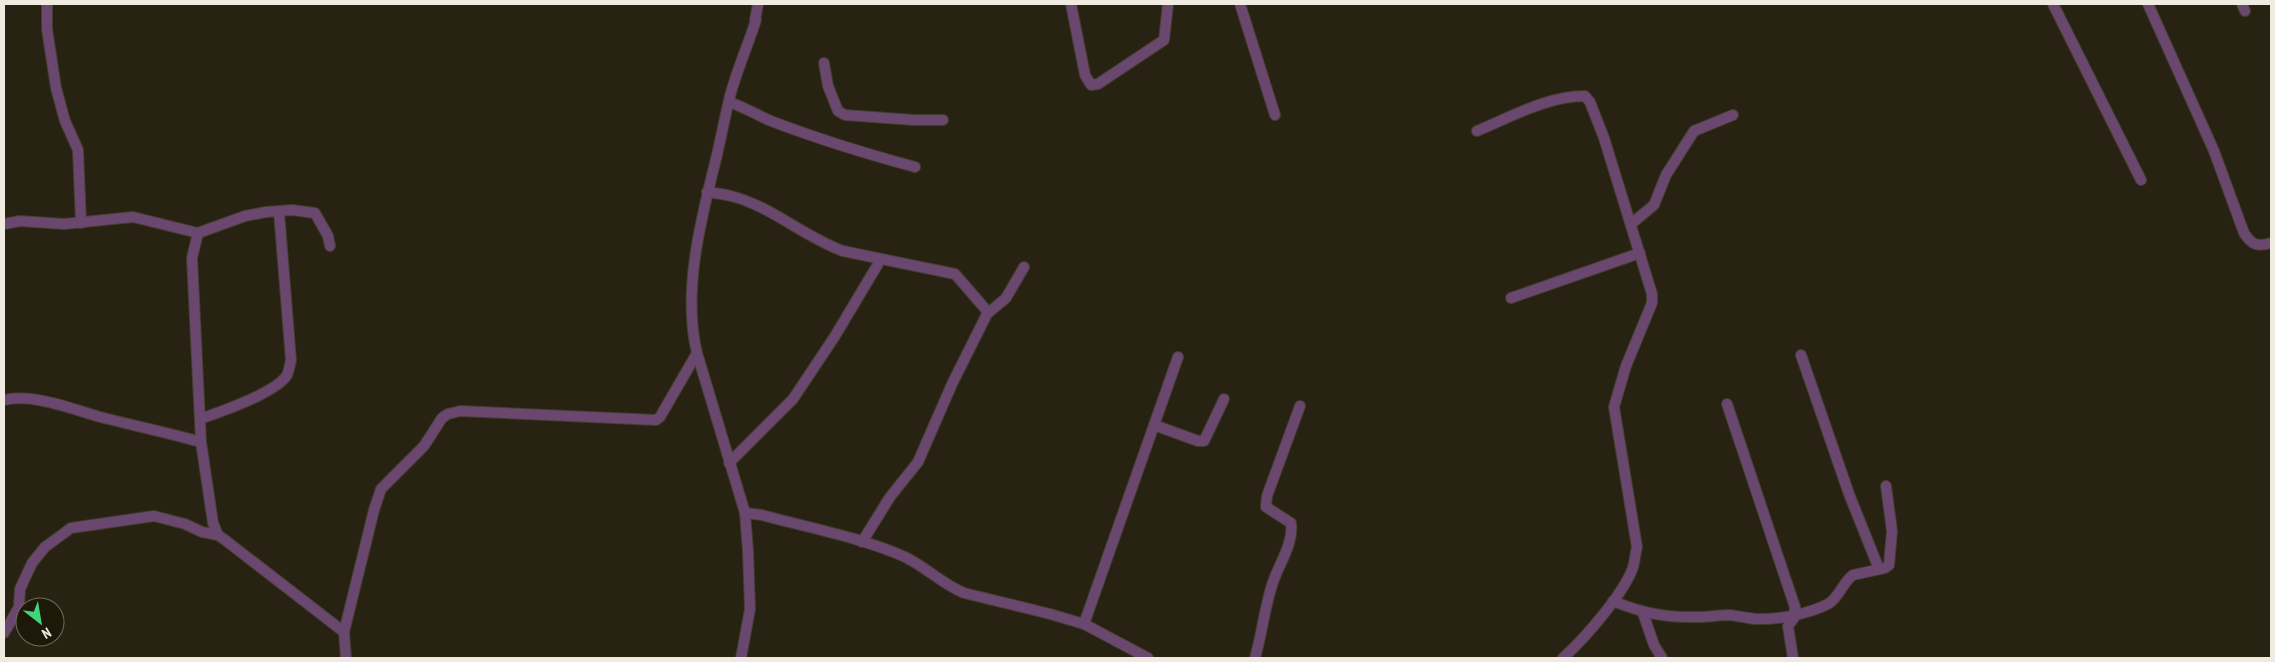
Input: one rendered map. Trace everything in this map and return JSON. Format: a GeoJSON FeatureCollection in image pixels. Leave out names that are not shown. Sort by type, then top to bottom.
{"type":"FeatureCollection","features":[{"type":"Feature","properties":{"kind":"street"},"geometry":{"type":"LineString","coordinates":[[47,4],[47,28],[56,88],[65,121],[78,150],[81,223]]}},
{"type":"Feature","properties":{"kind":"street"},"geometry":{"type":"LineString","coordinates":[[741,658],[750,609],[745,513],[692,334],[692,295],[697,244],[708,192],[729,102],[756,20],[758,4]]}},
{"type":"Feature","properties":{"kind":"street"},"geometry":{"type":"LineString","coordinates":[[1071,4],[1085,75],[1091,85],[1098,84],[1164,40],[1168,4]]}},
{"type":"Feature","properties":{"kind":"street"},"geometry":{"type":"LineString","coordinates":[[1240,4],[1275,116]]}},
{"type":"Feature","properties":{"kind":"street"},"geometry":{"type":"LineString","coordinates":[[2053,4],[2141,180]]}},
{"type":"Feature","properties":{"kind":"street"},"geometry":{"type":"LineString","coordinates":[[2148,4],[2214,152],[2244,233],[2250,242],[2259,246],[2271,243]]}},
{"type":"Feature","properties":{"kind":"street"},"geometry":{"type":"LineString","coordinates":[[824,63],[828,86],[838,111],[845,115],[943,120]]}},
{"type":"Feature","properties":{"kind":"street"},"geometry":{"type":"LineString","coordinates":[[1477,131],[1549,102],[1568,96],[1585,96],[1590,102],[1604,138],[1649,279],[1652,303],[1626,366],[1614,407],[1637,547],[1633,569],[1612,601],[1574,648],[1562,658]]}},
{"type":"Feature","properties":{"kind":"street"},"geometry":{"type":"LineString","coordinates":[[729,102],[752,110],[770,120],[869,155],[915,167]]}},
{"type":"Feature","properties":{"kind":"street"},"geometry":{"type":"LineString","coordinates":[[1630,224],[1654,204],[1666,175],[1694,131],[1734,116]]}},
{"type":"Feature","properties":{"kind":"street"},"geometry":{"type":"LineString","coordinates":[[708,192],[732,196],[756,206],[826,245],[843,252],[955,274],[988,312]]}},
{"type":"Feature","properties":{"kind":"street"},"geometry":{"type":"LineString","coordinates":[[4,224],[20,222],[81,223],[133,217],[198,233],[246,216],[292,210],[315,213],[328,236],[330,246]]}},
{"type":"Feature","properties":{"kind":"street"},"geometry":{"type":"LineString","coordinates":[[200,419],[250,400],[275,386],[288,374],[291,360],[279,212]]}},
{"type":"Feature","properties":{"kind":"street"},"geometry":{"type":"LineString","coordinates":[[198,233],[192,258],[201,442],[213,523],[218,535]]}},
{"type":"Feature","properties":{"kind":"street"},"geometry":{"type":"LineString","coordinates":[[1511,298],[1640,253]]}},
{"type":"Feature","properties":{"kind":"street"},"geometry":{"type":"LineString","coordinates":[[729,463],[793,399],[835,336],[881,259]]}},
{"type":"Feature","properties":{"kind":"street"},"geometry":{"type":"LineString","coordinates":[[862,542],[890,497],[918,462],[952,384],[988,312],[1006,298],[1024,268]]}},
{"type":"Feature","properties":{"kind":"street"},"geometry":{"type":"LineString","coordinates":[[346,658],[344,632],[374,510],[381,489],[424,446],[442,418],[448,414],[460,411],[656,420],[660,418],[698,353]]}},
{"type":"Feature","properties":{"kind":"street"},"geometry":{"type":"LineString","coordinates":[[1801,355],[1850,494],[1879,569]]}},
{"type":"Feature","properties":{"kind":"street"},"geometry":{"type":"LineString","coordinates":[[1084,624],[1178,357]]}},
{"type":"Feature","properties":{"kind":"street"},"geometry":{"type":"LineString","coordinates":[[4,400],[12,398],[57,403],[76,410],[201,442]]}},
{"type":"Feature","properties":{"kind":"street"},"geometry":{"type":"LineString","coordinates":[[1154,425],[1198,441],[1204,441],[1224,399]]}},
{"type":"Feature","properties":{"kind":"street"},"geometry":{"type":"LineString","coordinates":[[1727,404],[1785,572],[1796,614],[1788,626],[1793,658]]}},
{"type":"Feature","properties":{"kind":"street"},"geometry":{"type":"LineString","coordinates":[[1255,658],[1273,583],[1286,553],[1292,529],[1291,523],[1266,507],[1267,496],[1300,406]]}},
{"type":"Feature","properties":{"kind":"street"},"geometry":{"type":"LineString","coordinates":[[1612,601],[1643,613],[1700,617],[1730,615],[1757,619],[1796,614],[1821,607],[1832,601],[1853,575],[1889,565],[1892,524],[1886,486]]}},
{"type":"Feature","properties":{"kind":"street"},"geometry":{"type":"LineString","coordinates":[[745,513],[762,515],[862,542],[907,558],[952,588],[964,593],[1084,624],[1148,658]]}},
{"type":"Feature","properties":{"kind":"street"},"geometry":{"type":"LineString","coordinates":[[4,633],[19,608],[20,590],[32,563],[44,547],[71,528],[154,516],[186,524],[202,532],[218,535],[344,632]]}},
{"type":"Feature","properties":{"kind":"street"},"geometry":{"type":"LineString","coordinates":[[1643,613],[1654,645],[1662,658]]}}]}
